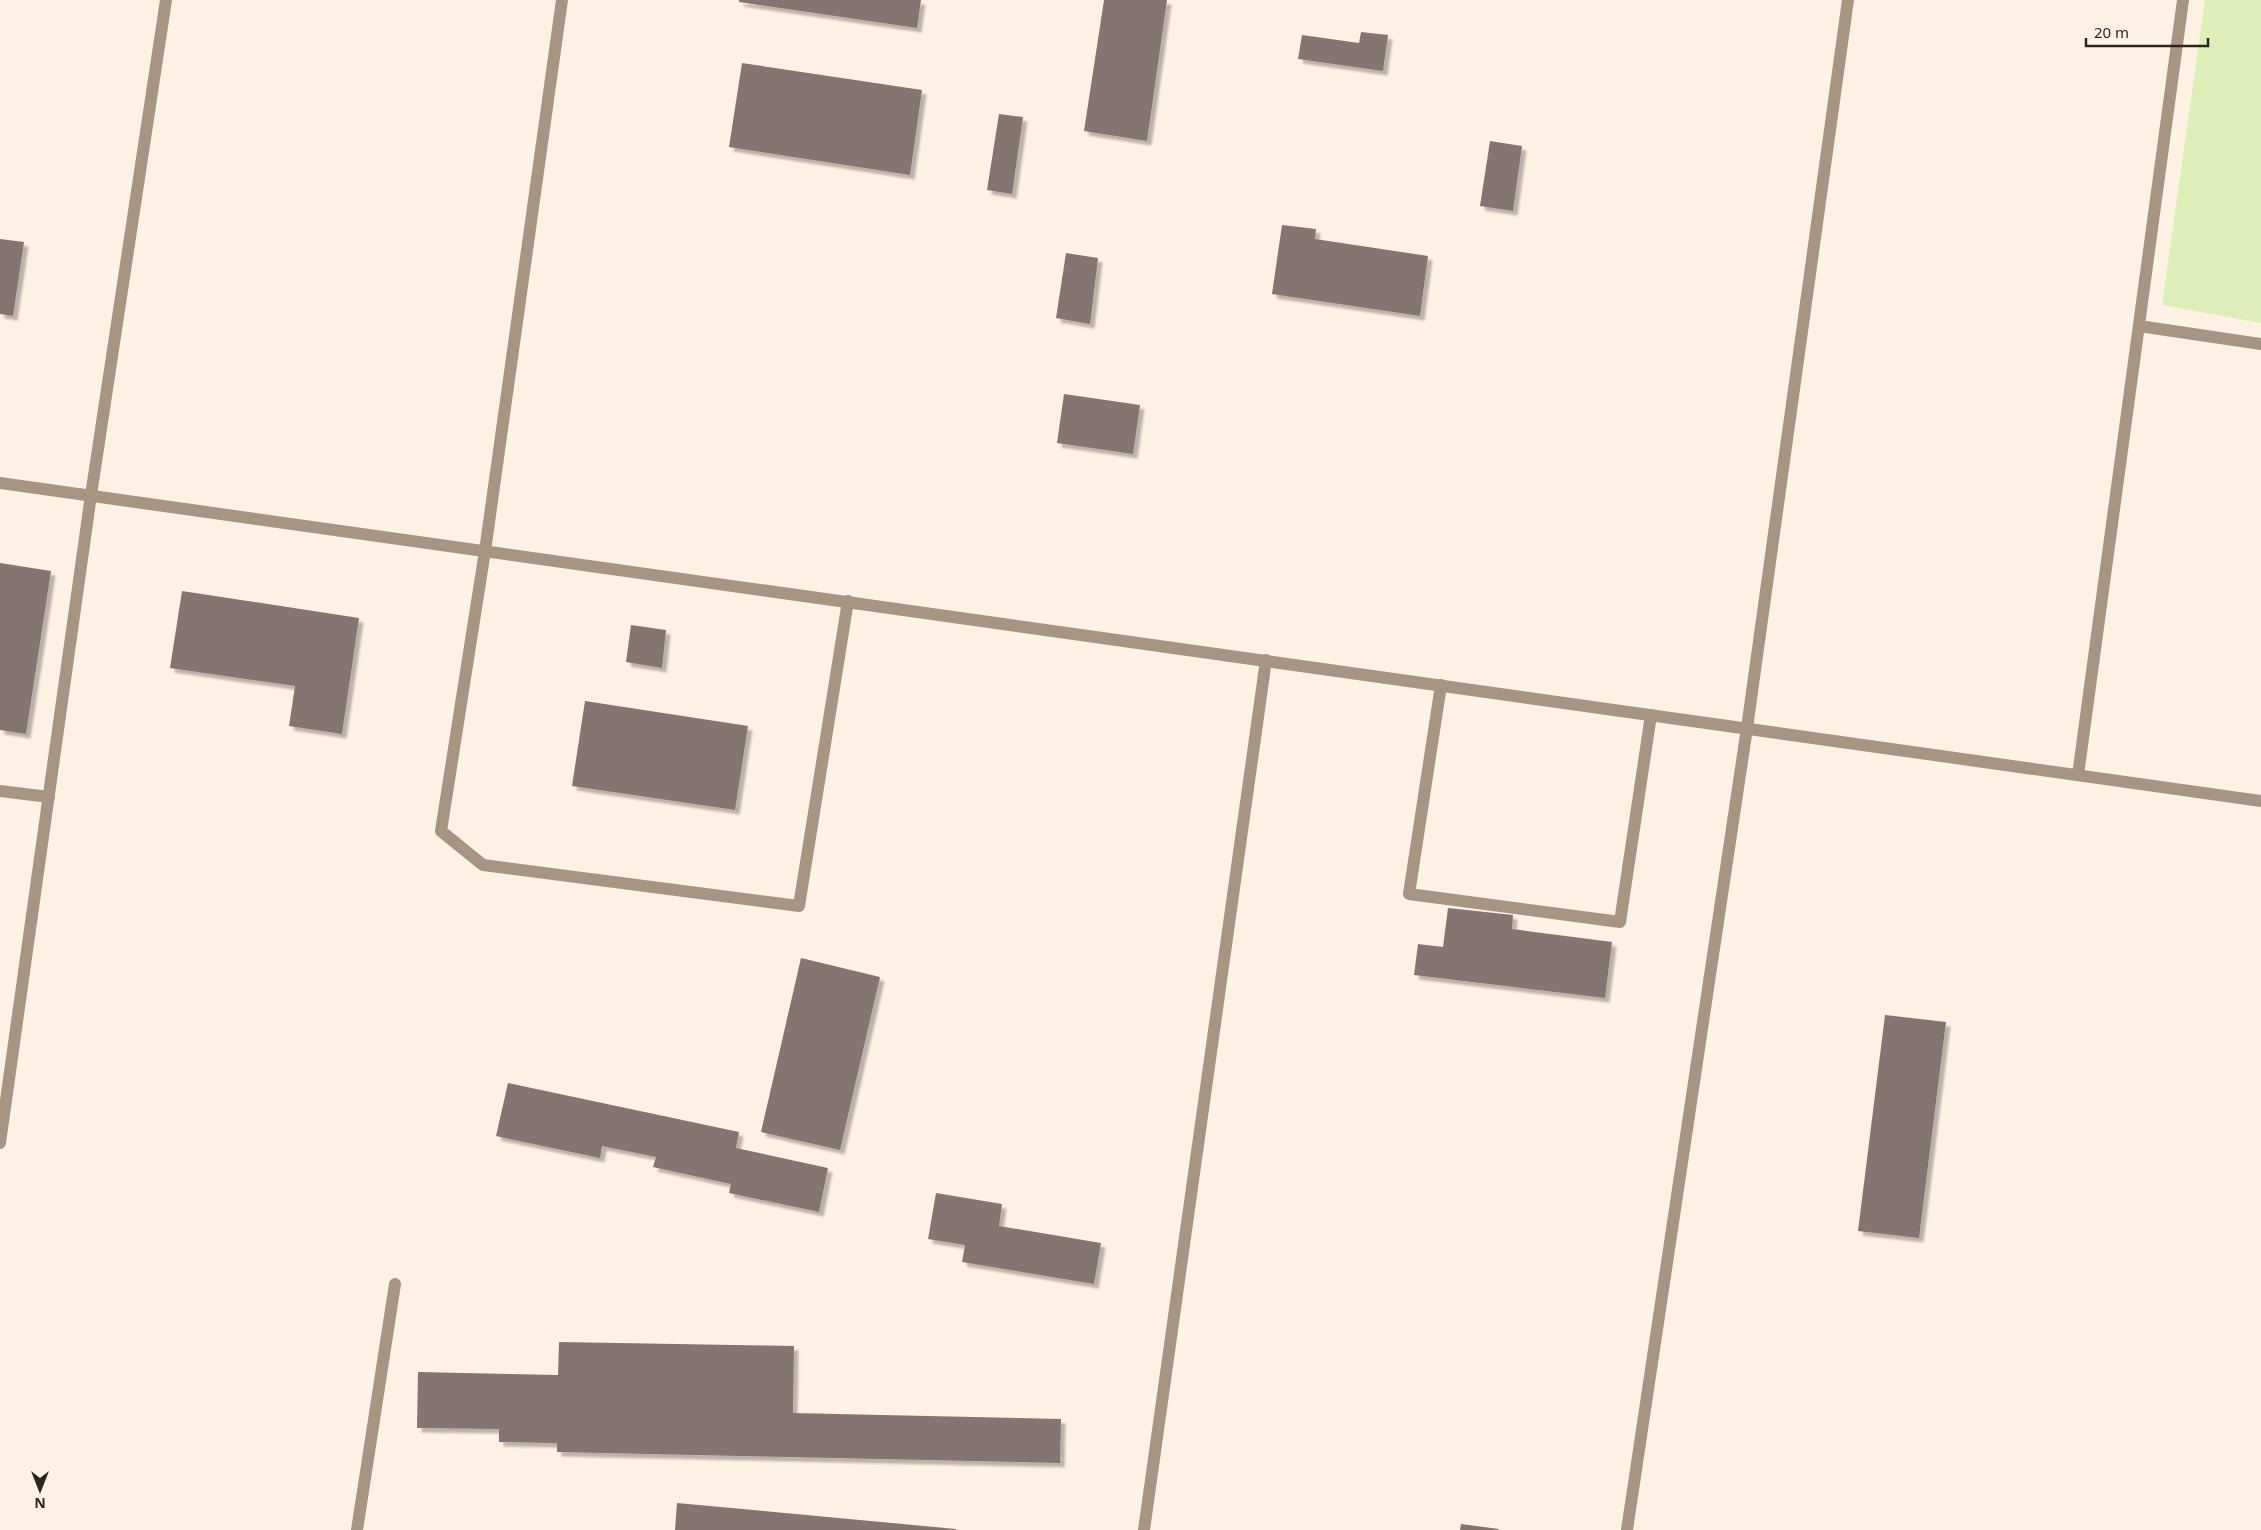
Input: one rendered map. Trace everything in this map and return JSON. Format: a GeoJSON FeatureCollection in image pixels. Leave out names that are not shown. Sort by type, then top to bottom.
{"type":"FeatureCollection","features":[{"type":"Feature","properties":{"kind":"lane"},"geometry":{"type":"LineString","coordinates":[[0,1144],[91,495],[166,0]]}},
{"type":"Feature","properties":{"kind":"lane"},"geometry":{"type":"LineString","coordinates":[[562,0],[485,551],[441,831],[483,865],[799,906],[848,601]]}},
{"type":"Feature","properties":{"kind":"lane"},"geometry":{"type":"LineString","coordinates":[[1627,1530],[1747,728],[1848,0]]}},
{"type":"Feature","properties":{"kind":"lane"},"geometry":{"type":"LineString","coordinates":[[2078,775],[2183,0]]}},
{"type":"Feature","properties":{"kind":"lane"},"geometry":{"type":"LineString","coordinates":[[2139,326],[2261,344]]}},
{"type":"Feature","properties":{"kind":"lane"},"geometry":{"type":"LineString","coordinates":[[0,482],[2261,801]]}},
{"type":"Feature","properties":{"kind":"lane"},"geometry":{"type":"LineString","coordinates":[[1144,1530],[1266,660]]}},
{"type":"Feature","properties":{"kind":"lane"},"geometry":{"type":"LineString","coordinates":[[1441,685],[1409,894],[1620,922],[1651,715]]}},
{"type":"Feature","properties":{"kind":"lane"},"geometry":{"type":"LineString","coordinates":[[0,791],[49,798]]}},
{"type":"Feature","properties":{"kind":"lane"},"geometry":{"type":"LineString","coordinates":[[357,1530],[395,1284]]}},
{"type":"Feature","properties":{"kind":"green space"},"geometry":{"type":"Polygon","coordinates":[[[2205,0],[2261,0],[2261,323],[2162,305],[2205,0]]]}},
{"type":"Feature","properties":{"kind":"building"},"geometry":{"type":"Polygon","coordinates":[[[739,0],[921,0],[917,28],[739,2],[739,0]]]}},
{"type":"Feature","properties":{"kind":"building"},"geometry":{"type":"Polygon","coordinates":[[[1104,0],[1167,0],[1147,141],[1084,131],[1104,0]]]}},
{"type":"Feature","properties":{"kind":"building"},"geometry":{"type":"Polygon","coordinates":[[[1361,32],[1388,35],[1383,71],[1298,59],[1302,35],[1359,43],[1361,32]]]}},
{"type":"Feature","properties":{"kind":"building"},"geometry":{"type":"Polygon","coordinates":[[[742,63],[922,90],[910,175],[729,147],[742,63]]]}},
{"type":"Feature","properties":{"kind":"building"},"geometry":{"type":"Polygon","coordinates":[[[999,114],[1023,117],[1012,194],[987,190],[999,114]]]}},
{"type":"Feature","properties":{"kind":"building"},"geometry":{"type":"Polygon","coordinates":[[[1490,141],[1522,146],[1513,211],[1480,206],[1490,141]]]}},
{"type":"Feature","properties":{"kind":"building"},"geometry":{"type":"Polygon","coordinates":[[[1282,225],[1316,229],[1315,239],[1428,256],[1420,316],[1272,294],[1282,225]]]}},
{"type":"Feature","properties":{"kind":"building"},"geometry":{"type":"Polygon","coordinates":[[[0,239],[24,242],[13,316],[0,314],[0,239]]]}},
{"type":"Feature","properties":{"kind":"building"},"geometry":{"type":"Polygon","coordinates":[[[1066,253],[1098,258],[1090,324],[1056,318],[1066,253]]]}},
{"type":"Feature","properties":{"kind":"building"},"geometry":{"type":"Polygon","coordinates":[[[1064,394],[1140,405],[1133,454],[1057,443],[1064,394]]]}},
{"type":"Feature","properties":{"kind":"building"},"geometry":{"type":"Polygon","coordinates":[[[0,563],[51,571],[26,734],[0,730],[0,563]]]}},
{"type":"Feature","properties":{"kind":"building"},"geometry":{"type":"Polygon","coordinates":[[[182,591],[359,618],[342,734],[289,726],[295,686],[170,668],[182,591]]]}},
{"type":"Feature","properties":{"kind":"building"},"geometry":{"type":"Polygon","coordinates":[[[631,625],[666,630],[662,668],[626,662],[631,625]]]}},
{"type":"Feature","properties":{"kind":"building"},"geometry":{"type":"Polygon","coordinates":[[[585,701],[748,726],[735,810],[572,786],[585,701]]]}},
{"type":"Feature","properties":{"kind":"building"},"geometry":{"type":"Polygon","coordinates":[[[1448,908],[1513,915],[1512,929],[1612,942],[1605,998],[1414,975],[1418,944],[1443,947],[1448,908]]]}},
{"type":"Feature","properties":{"kind":"building"},"geometry":{"type":"Polygon","coordinates":[[[801,958],[880,977],[840,1150],[761,1132],[801,958]]]}},
{"type":"Feature","properties":{"kind":"building"},"geometry":{"type":"Polygon","coordinates":[[[1885,1015],[1946,1022],[1919,1238],[1858,1231],[1885,1015]]]}},
{"type":"Feature","properties":{"kind":"building"},"geometry":{"type":"Polygon","coordinates":[[[508,1083],[739,1132],[736,1148],[828,1168],[819,1212],[729,1193],[731,1184],[653,1167],[656,1157],[602,1146],[600,1158],[496,1136],[508,1083]]]}},
{"type":"Feature","properties":{"kind":"building"},"geometry":{"type":"Polygon","coordinates":[[[936,1193],[1002,1204],[999,1226],[1101,1243],[1094,1284],[962,1262],[965,1245],[928,1239],[936,1193]]]}},
{"type":"Feature","properties":{"kind":"building"},"geometry":{"type":"Polygon","coordinates":[[[559,1342],[794,1346],[793,1413],[1061,1419],[1060,1463],[557,1452],[557,1443],[499,1442],[499,1429],[417,1428],[418,1372],[558,1375],[559,1342]]]}},
{"type":"Feature","properties":{"kind":"building"},"geometry":{"type":"Polygon","coordinates":[[[677,1503],[956,1529],[956,1530],[675,1530],[677,1503]]]}},
{"type":"Feature","properties":{"kind":"building"},"geometry":{"type":"Polygon","coordinates":[[[1461,1524],[1499,1529],[1460,1530],[1461,1524]]]}}]}
